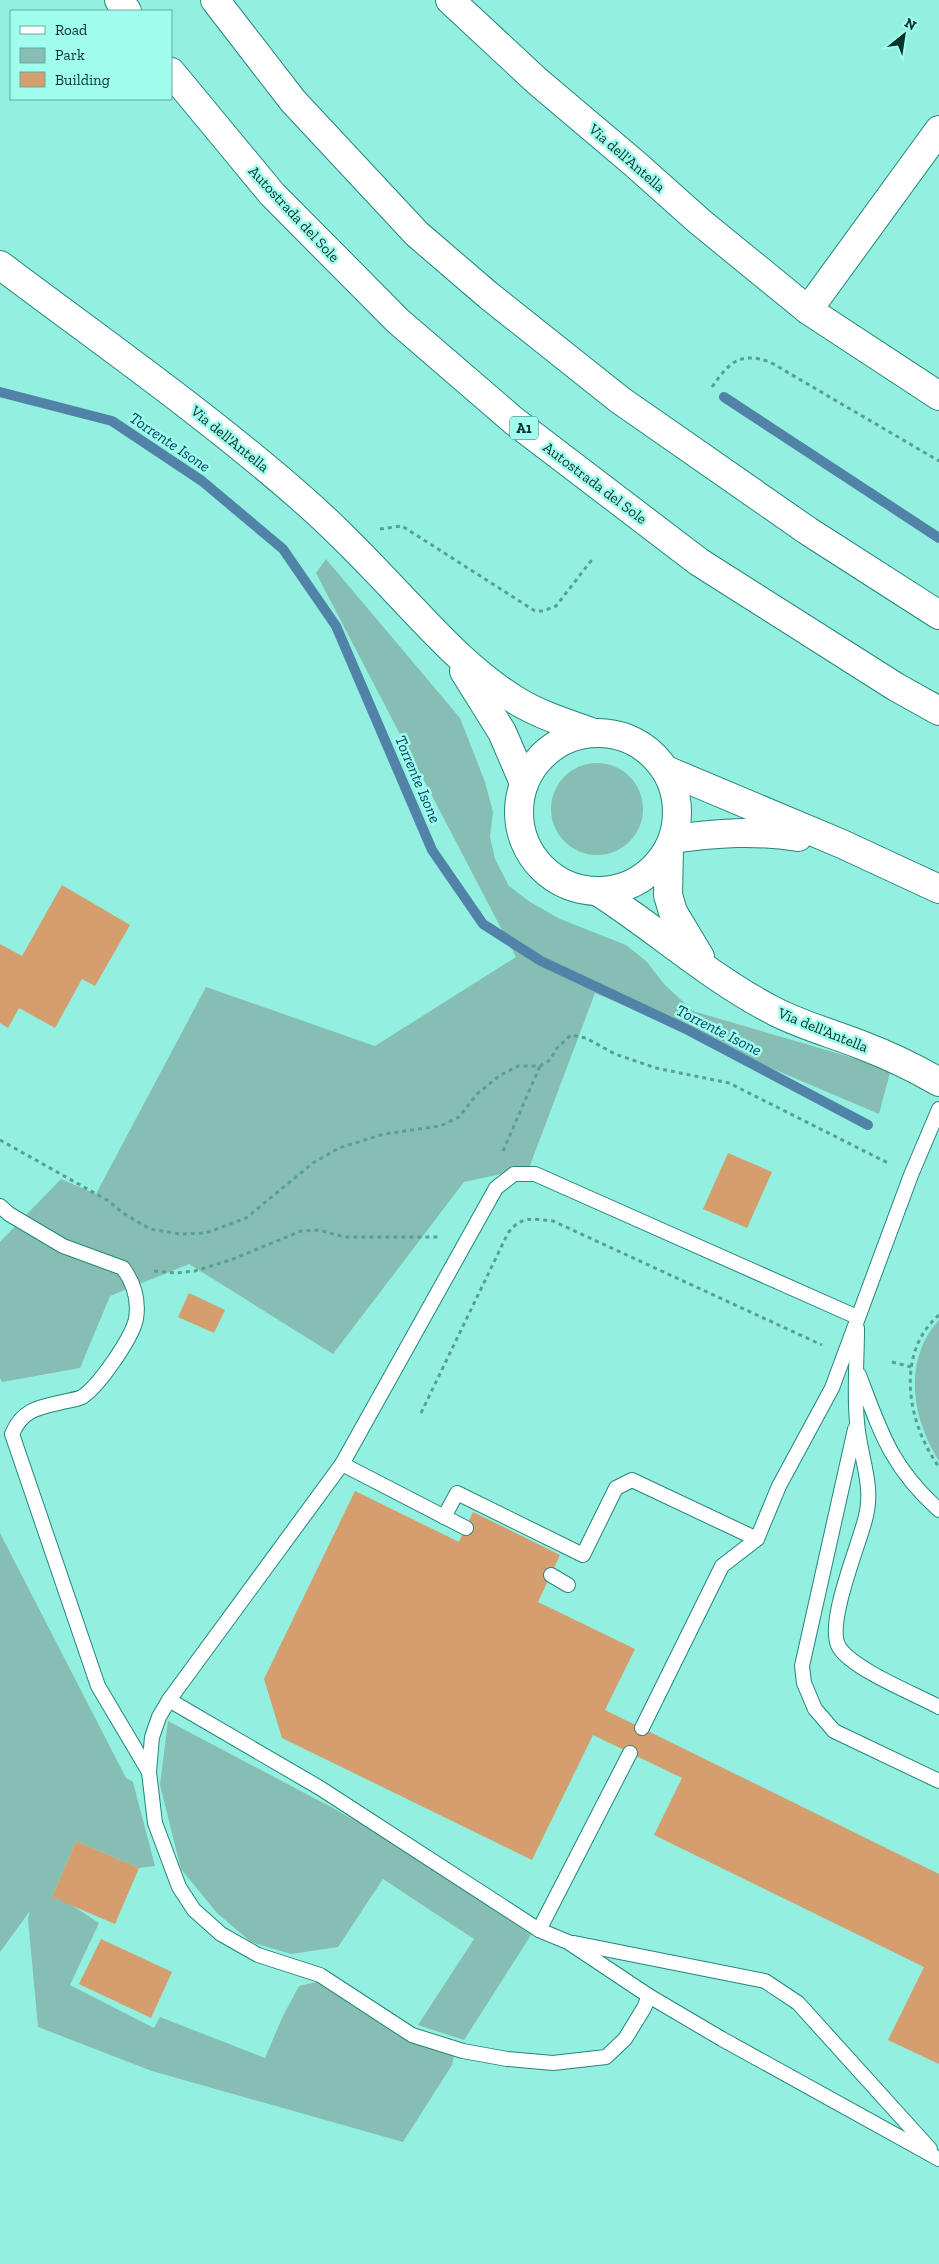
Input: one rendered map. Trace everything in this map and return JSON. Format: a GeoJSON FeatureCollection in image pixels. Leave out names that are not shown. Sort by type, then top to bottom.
{"type":"FeatureCollection","features":[{"type":"Feature","properties":{"kind":"main road"},"geometry":{"type":"LineString","coordinates":[[118,0],[126,10]]}},
{"type":"Feature","properties":{"kind":"main road"},"geometry":{"type":"LineString","coordinates":[[215,0],[293,101],[417,234],[488,295],[620,400],[808,531],[939,615]]}},
{"type":"Feature","properties":{"kind":"main road","name":"Via dell'Antella"},"geometry":{"type":"LineString","coordinates":[[450,0],[537,81],[699,221],[808,310],[939,396]]}},
{"type":"Feature","properties":{"kind":"main road","name":"Autostrada del Sole"},"geometry":{"type":"LineString","coordinates":[[172,73],[272,194],[398,321],[514,421],[699,562],[896,687],[939,711]]}},
{"type":"Feature","properties":{"kind":"main road"},"geometry":{"type":"LineString","coordinates":[[808,310],[939,130]]}},
{"type":"Feature","properties":{"kind":"main road","name":"Via dell'Antella"},"geometry":{"type":"LineString","coordinates":[[0,266],[235,441],[301,497],[357,550],[440,638],[483,678],[518,702],[548,717],[591,732]]}},
{"type":"Feature","properties":{"kind":"main road","name":"Via dell'Antella"},"geometry":{"type":"LineString","coordinates":[[440,638],[478,692],[502,732],[524,783]]}},
{"type":"Feature","properties":{"kind":"main road","name":"Via dell'Antella"},"geometry":{"type":"LineString","coordinates":[[671,843],[662,860],[640,880],[626,887],[597,891],[578,889],[560,882],[544,870],[532,856],[523,839],[519,820],[519,802],[524,783],[539,758],[550,748],[576,735],[606,732],[634,741],[646,748],[666,770],[676,796],[677,818],[671,843],[668,894],[673,912],[710,973]]}},
{"type":"Feature","properties":{"kind":"main road"},"geometry":{"type":"LineString","coordinates":[[666,770],[842,844],[939,888]]}},
{"type":"Feature","properties":{"kind":"main road"},"geometry":{"type":"LineString","coordinates":[[671,843],[733,832],[772,832],[842,844]]}},
{"type":"Feature","properties":{"kind":"main road","name":"Via dell'Antella"},"geometry":{"type":"LineString","coordinates":[[597,891],[638,917],[710,973],[776,1012],[822,1032],[864,1046],[939,1082]]}},
{"type":"Feature","properties":{"kind":"lane"},"geometry":{"type":"LineString","coordinates":[[642,1728],[722,1566],[757,1539],[779,1486],[832,1388],[911,1174],[939,1109]]}},
{"type":"Feature","properties":{"kind":"lane"},"geometry":{"type":"LineString","coordinates":[[649,1996],[625,2039],[606,2058],[553,2063],[507,2059],[463,2051],[412,2035],[320,1976],[258,1955],[222,1934],[194,1910],[179,1887],[155,1823],[149,1772],[152,1737],[159,1717],[169,1700],[342,1464],[496,1188],[514,1174],[535,1174],[857,1317]]}},
{"type":"Feature","properties":{"kind":"lane"},"geometry":{"type":"LineString","coordinates":[[0,1206],[9,1214],[63,1246],[123,1268],[136,1294],[136,1320],[122,1348],[102,1377],[81,1397],[28,1412],[18,1421],[12,1434],[98,1686],[149,1772]]}},
{"type":"Feature","properties":{"kind":"lane"},"geometry":{"type":"LineString","coordinates":[[857,1317],[856,1424],[868,1482],[867,1514],[836,1616],[836,1636],[839,1647],[867,1670],[939,1707]]}},
{"type":"Feature","properties":{"kind":"lane"},"geometry":{"type":"LineString","coordinates":[[856,1367],[883,1437],[898,1466],[922,1495],[939,1510]]}},
{"type":"Feature","properties":{"kind":"lane"},"geometry":{"type":"LineString","coordinates":[[856,1424],[802,1666],[804,1682],[815,1710],[834,1731],[939,1780]]}},
{"type":"Feature","properties":{"kind":"lane"},"geometry":{"type":"LineString","coordinates":[[342,1464],[466,1528]]}},
{"type":"Feature","properties":{"kind":"lane"},"geometry":{"type":"LineString","coordinates":[[444,1517],[457,1493],[584,1555],[616,1488],[632,1480],[757,1539]]}},
{"type":"Feature","properties":{"kind":"lane"},"geometry":{"type":"LineString","coordinates":[[550,1575],[568,1585]]}},
{"type":"Feature","properties":{"kind":"lane"},"geometry":{"type":"LineString","coordinates":[[169,1700],[320,1788],[539,1930],[568,1942],[649,1996],[939,2159]]}},
{"type":"Feature","properties":{"kind":"lane"},"geometry":{"type":"LineString","coordinates":[[539,1930],[630,1753]]}},
{"type":"Feature","properties":{"kind":"lane"},"geometry":{"type":"LineString","coordinates":[[568,1942],[765,1981],[798,2003],[939,2159]]}},
{"type":"Feature","properties":{"kind":"path"},"geometry":{"type":"LineString","coordinates":[[712,387],[733,362],[744,358],[756,357],[770,362],[939,461]]}},
{"type":"Feature","properties":{"kind":"path"},"geometry":{"type":"LineString","coordinates":[[375,532],[386,528],[402,526],[536,611],[543,611],[556,606],[594,557]]}},
{"type":"Feature","properties":{"kind":"path"},"geometry":{"type":"LineString","coordinates":[[0,1140],[107,1200],[126,1215],[150,1229],[180,1234],[206,1233],[246,1218],[313,1164],[339,1148],[384,1134],[440,1126],[459,1117],[477,1094],[499,1076],[518,1066],[540,1066],[550,1060],[564,1041],[571,1035],[580,1036],[615,1054],[656,1068],[729,1082],[911,1174]]}},
{"type":"Feature","properties":{"kind":"path"},"geometry":{"type":"LineString","coordinates":[[496,1188],[500,1158],[540,1066]]}},
{"type":"Feature","properties":{"kind":"path"},"geometry":{"type":"LineString","coordinates":[[421,1413],[508,1233],[517,1222],[531,1219],[553,1221],[823,1346]]}},
{"type":"Feature","properties":{"kind":"path"},"geometry":{"type":"LineString","coordinates":[[123,1268],[176,1273],[195,1270],[233,1259],[301,1231],[319,1230],[344,1237],[430,1236],[449,1238]]}},
{"type":"Feature","properties":{"kind":"path"},"geometry":{"type":"LineString","coordinates":[[939,1315],[926,1331],[916,1348],[912,1367],[910,1398],[916,1423],[925,1447],[939,1467]]}},
{"type":"Feature","properties":{"kind":"path"},"geometry":{"type":"LineString","coordinates":[[892,1362],[912,1367]]}},
{"type":"Feature","properties":{"kind":"green space"},"geometry":{"type":"Polygon","coordinates":[[[326,559],[460,718],[485,782],[493,812],[490,837],[495,859],[509,886],[530,902],[560,919],[626,945],[646,961],[665,985],[693,1011],[891,1069],[879,1114],[595,993],[529,1168],[464,1182],[333,1354],[189,1264],[110,1296],[80,1368],[2,1382],[0,1378],[0,1242],[61,1179],[96,1194],[206,987],[375,1046],[516,957],[316,573],[326,559]]]}},
{"type":"Feature","properties":{"kind":"green space"},"geometry":{"type":"Polygon","coordinates":[[[597,763],[606,764],[623,771],[635,783],[642,800],[642,818],[635,835],[623,847],[606,854],[597,855],[588,854],[571,847],[559,835],[552,818],[551,809],[552,800],[559,783],[571,771],[588,764],[597,763]]]}},
{"type":"Feature","properties":{"kind":"green space"},"geometry":{"type":"Polygon","coordinates":[[[939,1320],[939,1461],[922,1427],[915,1390],[916,1371],[920,1353],[927,1336],[939,1320]]]}},
{"type":"Feature","properties":{"kind":"green space"},"geometry":{"type":"Polygon","coordinates":[[[0,1533],[126,1778],[133,1782],[155,1866],[139,1868],[76,1841],[52,1897],[70,1904],[99,1923],[70,1985],[154,2028],[160,2017],[265,2058],[282,2018],[299,1986],[316,1982],[408,2041],[454,2056],[452,2065],[403,2142],[152,2071],[38,2027],[28,1919],[30,1911],[0,1952],[0,1533]]]}},
{"type":"Feature","properties":{"kind":"green space"},"geometry":{"type":"Polygon","coordinates":[[[168,1721],[333,1808],[403,1848],[531,1935],[464,2040],[418,2025],[474,1939],[383,1879],[338,1947],[291,1954],[251,1942],[217,1913],[181,1869],[160,1785],[168,1721]]]}},
{"type":"Feature","properties":{"kind":"building"},"geometry":{"type":"Polygon","coordinates":[[[62,885],[130,925],[95,986],[82,979],[55,1028],[19,1008],[8,1028],[0,1023],[0,944],[22,956],[62,885]]]}},
{"type":"Feature","properties":{"kind":"building"},"geometry":{"type":"Polygon","coordinates":[[[728,1153],[772,1172],[747,1228],[703,1209],[728,1153]]]}},
{"type":"Feature","properties":{"kind":"building"},"geometry":{"type":"Polygon","coordinates":[[[189,1293],[225,1310],[214,1333],[178,1317],[189,1293]]]}},
{"type":"Feature","properties":{"kind":"building"},"geometry":{"type":"Polygon","coordinates":[[[355,1491],[459,1542],[473,1512],[560,1555],[538,1602],[635,1649],[605,1710],[939,1874],[939,2064],[888,2040],[924,1967],[654,1835],[682,1778],[593,1735],[532,1860],[282,1738],[264,1679],[355,1491]]]}},
{"type":"Feature","properties":{"kind":"building"},"geometry":{"type":"Polygon","coordinates":[[[76,1841],[139,1868],[115,1924],[52,1897],[76,1841]]]}},
{"type":"Feature","properties":{"kind":"building"},"geometry":{"type":"Polygon","coordinates":[[[101,1939],[172,1972],[151,2018],[79,1984],[101,1939]]]}},
{"type":"Feature","properties":{"kind":"waterway","name":"Torrente Isone"},"geometry":{"type":"LineString","coordinates":[[0,392],[112,421],[202,481],[283,549],[336,626],[432,850],[483,924],[541,961],[688,1030],[868,1125]]}},
{"type":"Feature","properties":{"kind":"waterway"},"geometry":{"type":"LineString","coordinates":[[724,397],[939,538]]}}]}
